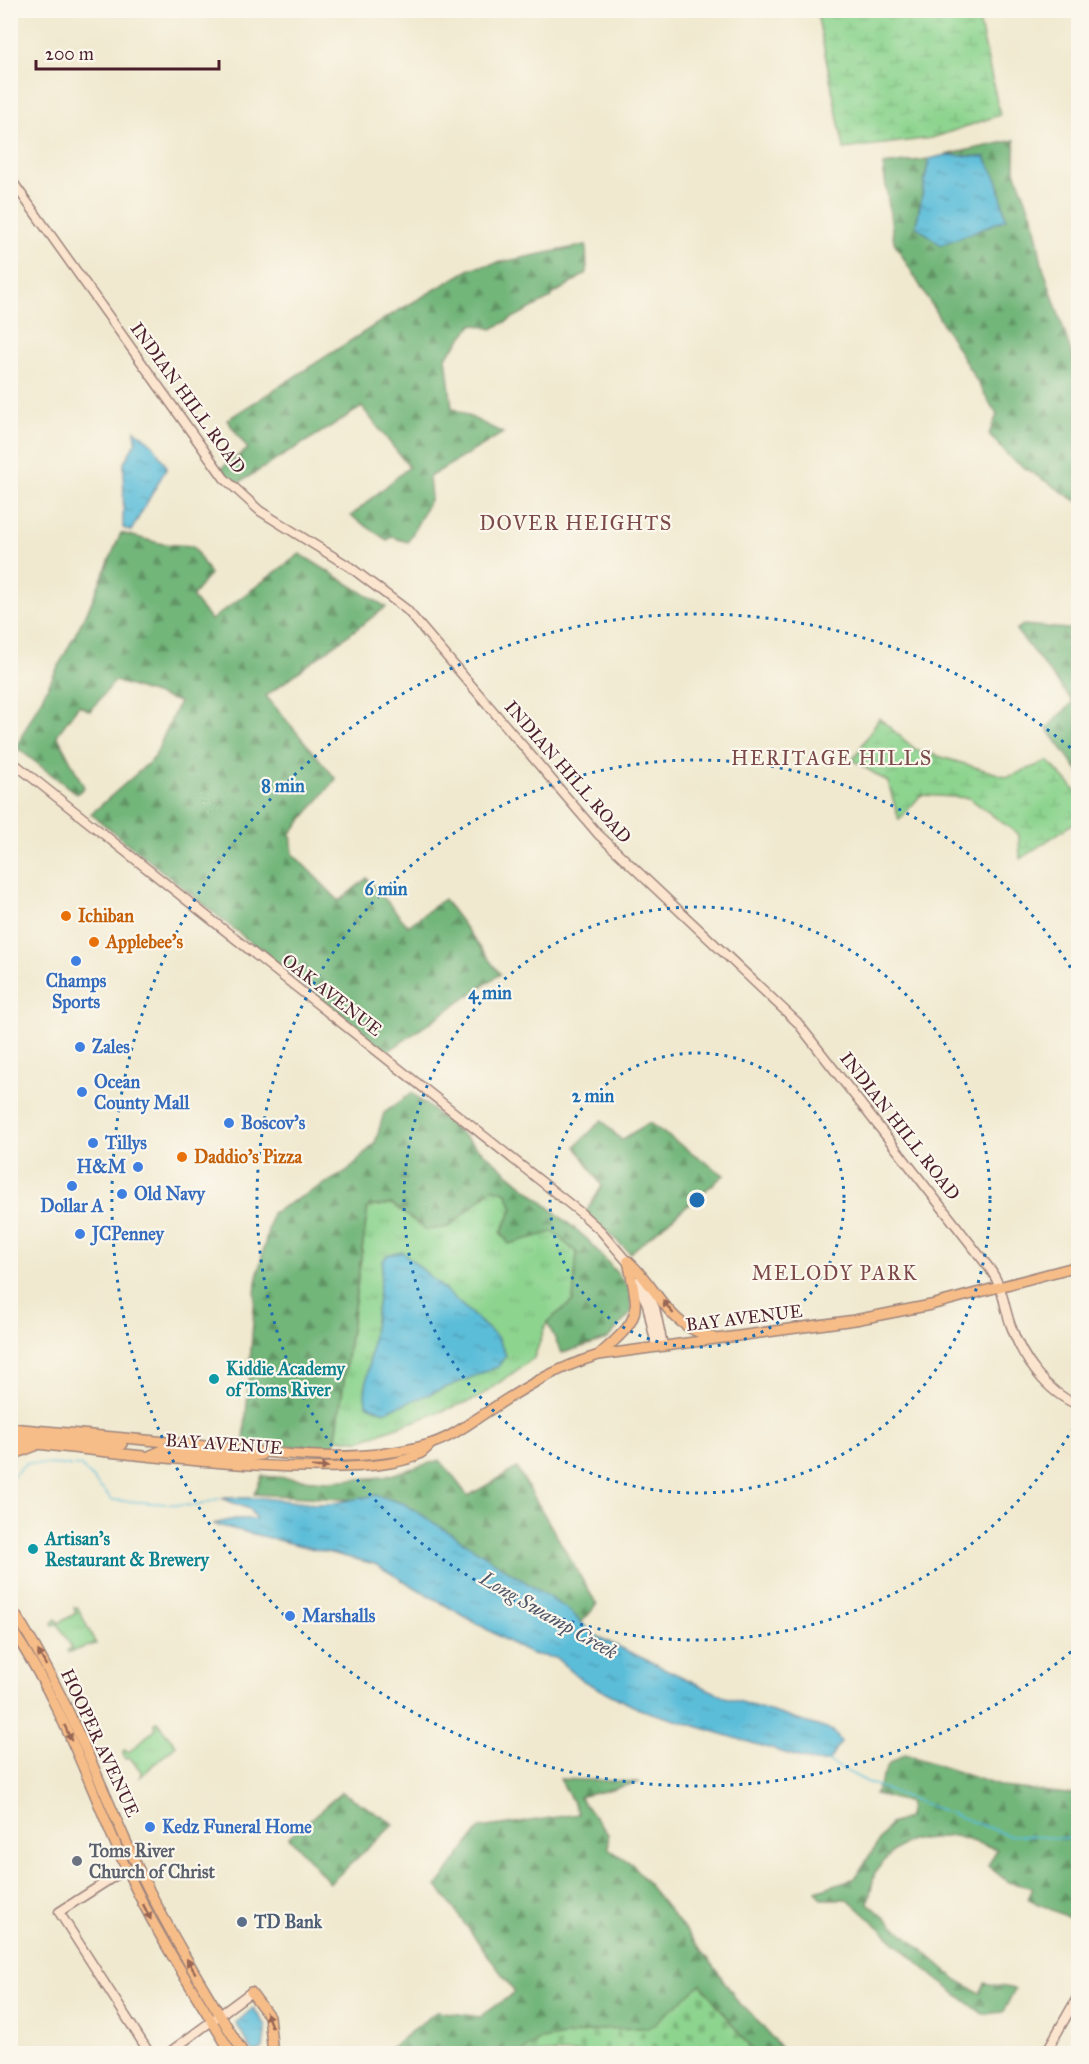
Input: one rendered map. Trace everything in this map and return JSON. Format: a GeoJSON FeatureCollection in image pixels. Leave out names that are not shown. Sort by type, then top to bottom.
{"type":"FeatureCollection","features":[{"type":"Feature","properties":{"kind":"main road"},"geometry":{"type":"LineString","coordinates":[[628,1262],[642,1274],[679,1321],[691,1329],[716,1338]]}},
{"type":"Feature","properties":{"kind":"main road"},"geometry":{"type":"LineString","coordinates":[[598,1355],[623,1335],[633,1319],[635,1299],[628,1262]]}},
{"type":"Feature","properties":{"kind":"main road","name":"BAY AVENUE"},"geometry":{"type":"LineString","coordinates":[[12,1429],[137,1440],[164,1450],[327,1468],[402,1460],[420,1454],[431,1444],[467,1425],[560,1368],[598,1355],[855,1320],[932,1305],[1078,1266]]}},
{"type":"Feature","properties":{"kind":"main road"},"geometry":{"type":"LineString","coordinates":[[137,1440],[149,1448],[150,1455],[164,1450]]}},
{"type":"Feature","properties":{"kind":"main road","name":"BAY AVENUE"},"geometry":{"type":"LineString","coordinates":[[10,1441],[150,1455]]}},
{"type":"Feature","properties":{"kind":"main road"},"geometry":{"type":"LineString","coordinates":[[10,1456],[40,1444]]}},
{"type":"Feature","properties":{"kind":"main road","name":"BAY AVENUE"},"geometry":{"type":"LineString","coordinates":[[164,1450],[247,1457],[275,1453],[346,1458],[431,1444]]}},
{"type":"Feature","properties":{"kind":"main road","name":"HOOPER AVENUE"},"geometry":{"type":"LineString","coordinates":[[10,1606],[28,1632],[67,1707],[159,1910],[217,2020],[231,2054]]}},
{"type":"Feature","properties":{"kind":"main road","name":"HOOPER AVENUE"},"geometry":{"type":"LineString","coordinates":[[10,1627],[34,1664],[59,1713],[126,1869],[149,1916],[217,2020],[244,2054]]}},
{"type":"Feature","properties":{"kind":"main road"},"geometry":{"type":"LineString","coordinates":[[251,1992],[269,2016],[273,2054]]}},
{"type":"Feature","properties":{"kind":"street","name":"INDIAN HILL ROAD"},"geometry":{"type":"LineString","coordinates":[[10,178],[224,478],[260,511],[350,567],[407,610],[598,834],[797,1022],[1001,1286],[1011,1325],[1026,1358],[1053,1389],[1078,1405]]}},
{"type":"Feature","properties":{"kind":"street","name":"OAK AVENUE"},"geometry":{"type":"LineString","coordinates":[[10,760],[601,1231],[628,1262],[649,1292],[656,1308],[659,1345]]}},
{"type":"Feature","properties":{"kind":"street"},"geometry":{"type":"LineString","coordinates":[[126,1869],[59,1912],[150,2054]]}},
{"type":"Feature","properties":{"kind":"street"},"geometry":{"type":"LineString","coordinates":[[167,2054],[217,2020],[251,1992]]}},
{"type":"Feature","properties":{"kind":"street"},"geometry":{"type":"LineString","coordinates":[[1045,2054],[1078,1996]]}},
{"type":"Feature","properties":{"kind":"green space"},"geometry":{"type":"Polygon","coordinates":[[[821,10],[977,11],[1000,115],[932,138],[844,149],[817,13],[821,10]]]}},
{"type":"Feature","properties":{"kind":"green space"},"geometry":{"type":"Polygon","coordinates":[[[1015,140],[1015,171],[1034,221],[1042,264],[1076,367],[1078,502],[1011,459],[989,434],[997,415],[894,242],[883,165],[929,159],[916,226],[985,157],[945,155],[1015,140]]]}},
{"type":"Feature","properties":{"kind":"green space"},"geometry":{"type":"Polygon","coordinates":[[[586,245],[587,273],[552,295],[551,298],[492,329],[473,324],[446,357],[452,408],[503,433],[429,477],[431,498],[408,542],[392,537],[387,540],[351,516],[409,467],[362,407],[235,485],[220,469],[248,449],[227,420],[386,318],[472,268],[586,245]]]}},
{"type":"Feature","properties":{"kind":"green space"},"geometry":{"type":"Polygon","coordinates":[[[121,533],[163,544],[193,546],[210,574],[192,597],[211,620],[300,554],[386,607],[266,696],[336,779],[291,833],[293,854],[339,901],[367,878],[408,926],[444,899],[500,974],[387,1052],[91,814],[154,758],[179,702],[115,681],[90,711],[79,705],[57,735],[84,787],[77,794],[16,747],[89,608],[121,533]]]}},
{"type":"Feature","properties":{"kind":"green space"},"geometry":{"type":"Polygon","coordinates":[[[1023,625],[1078,630],[1078,771],[1047,728],[1073,702],[1016,630],[1023,625]]]}},
{"type":"Feature","properties":{"kind":"green space"},"geometry":{"type":"Polygon","coordinates":[[[879,718],[915,749],[1008,777],[1048,761],[1078,793],[1078,820],[1020,859],[1019,835],[969,798],[921,795],[899,820],[888,782],[853,760],[879,718]]]}},
{"type":"Feature","properties":{"kind":"green space"},"geometry":{"type":"Polygon","coordinates":[[[412,1093],[587,1239],[629,1287],[632,1312],[607,1339],[562,1353],[547,1322],[573,1301],[577,1253],[553,1232],[509,1244],[501,1233],[513,1209],[507,1193],[493,1188],[449,1227],[426,1230],[392,1204],[368,1207],[334,1450],[244,1442],[256,1282],[272,1213],[348,1171],[375,1143],[384,1113],[412,1093]]]}},
{"type":"Feature","properties":{"kind":"green space"},"geometry":{"type":"Polygon","coordinates":[[[602,1120],[621,1140],[649,1123],[724,1175],[630,1253],[586,1212],[602,1186],[576,1146],[602,1120]]]}},
{"type":"Feature","properties":{"kind":"green space"},"geometry":{"type":"Polygon","coordinates":[[[493,1188],[507,1193],[513,1208],[501,1233],[553,1232],[577,1253],[573,1301],[547,1322],[534,1358],[476,1399],[361,1440],[336,1439],[368,1207],[392,1204],[426,1230],[449,1227],[493,1188]]]}},
{"type":"Feature","properties":{"kind":"green space"},"geometry":{"type":"Polygon","coordinates":[[[440,1460],[468,1496],[517,1468],[597,1605],[581,1623],[568,1610],[393,1502],[254,1494],[262,1476],[328,1481],[384,1477],[440,1460]]]}},
{"type":"Feature","properties":{"kind":"green space"},"geometry":{"type":"Polygon","coordinates":[[[74,1608],[78,1608],[96,1644],[69,1652],[68,1650],[72,1648],[58,1624],[53,1625],[52,1623],[56,1619],[59,1623],[76,1613],[74,1608]]]}},
{"type":"Feature","properties":{"kind":"green space"},"geometry":{"type":"Polygon","coordinates":[[[157,1722],[176,1745],[140,1777],[141,1771],[129,1757],[125,1759],[123,1753],[124,1750],[129,1752],[156,1728],[154,1723],[157,1722]]]}},
{"type":"Feature","properties":{"kind":"green space"},"geometry":{"type":"Polygon","coordinates":[[[905,1754],[1002,1787],[1078,1795],[1078,1922],[1028,1899],[1033,1888],[1008,1882],[988,1866],[997,1849],[955,1836],[910,1840],[893,1851],[875,1872],[868,1903],[957,1980],[980,1993],[985,1983],[1015,1989],[1003,2012],[983,2014],[935,1978],[848,1899],[822,1899],[816,1891],[855,1878],[890,1824],[908,1818],[910,1803],[875,1794],[889,1764],[905,1754]]]}},
{"type":"Feature","properties":{"kind":"green space"},"geometry":{"type":"Polygon","coordinates":[[[560,1779],[640,1782],[579,1797],[608,1834],[609,1849],[632,1864],[714,1966],[740,2005],[750,2012],[785,2053],[754,2053],[701,1985],[649,2028],[604,2029],[538,2041],[522,2053],[383,2054],[437,2011],[480,2017],[515,1992],[437,1886],[480,1828],[579,1814],[560,1779]]]}},
{"type":"Feature","properties":{"kind":"green space"},"geometry":{"type":"Polygon","coordinates":[[[342,1792],[394,1824],[330,1883],[289,1837],[342,1792]]]}},
{"type":"Feature","properties":{"kind":"green space"},"geometry":{"type":"Polygon","coordinates":[[[701,1984],[754,2053],[522,2053],[538,2041],[604,2029],[649,2028],[701,1984]]]}},
{"type":"Feature","properties":{"kind":"water"},"geometry":{"type":"Polygon","coordinates":[[[945,155],[985,157],[998,182],[1006,219],[941,245],[916,226],[929,159],[945,155]]]}},
{"type":"Feature","properties":{"kind":"water"},"geometry":{"type":"Polygon","coordinates":[[[135,430],[153,445],[167,467],[131,531],[123,528],[124,463],[136,441],[135,430]]]}},
{"type":"Feature","properties":{"kind":"water"},"geometry":{"type":"Polygon","coordinates":[[[403,1252],[497,1337],[506,1355],[498,1367],[384,1412],[366,1404],[365,1394],[383,1261],[387,1255],[403,1252]]]}},
{"type":"Feature","properties":{"kind":"water"},"geometry":{"type":"Polygon","coordinates":[[[376,1495],[405,1504],[569,1610],[593,1634],[606,1641],[725,1697],[833,1731],[841,1742],[828,1762],[815,1762],[639,1709],[582,1680],[556,1658],[531,1654],[519,1648],[375,1564],[213,1524],[235,1519],[256,1519],[249,1509],[221,1498],[262,1498],[324,1505],[376,1495]]]}},
{"type":"Feature","properties":{"kind":"water"},"geometry":{"type":"Polygon","coordinates":[[[253,2008],[266,2026],[263,2049],[254,2053],[236,2023],[253,2008]]]}},
{"type":"Feature","properties":{"kind":"waterway","name":"Long Swamp Creek"},"geometry":{"type":"LineString","coordinates":[[10,1479],[26,1463],[81,1466],[112,1500],[196,1506],[220,1498]]}},
{"type":"Feature","properties":{"kind":"waterway","name":"Long Swamp Creek"},"geometry":{"type":"LineString","coordinates":[[827,1761],[869,1783],[1008,1835],[1078,1839]]}},
{"type":"Feature","properties":{"kind":"place","name":"Ichiban"},"geometry":{"type":"Point","coordinates":[66,916]}},
{"type":"Feature","properties":{"kind":"place","name":"Applebee's"},"geometry":{"type":"Point","coordinates":[94,942]}},
{"type":"Feature","properties":{"kind":"place","name":"Champs Sports"},"geometry":{"type":"Point","coordinates":[76,961]}},
{"type":"Feature","properties":{"kind":"place","name":"Zales"},"geometry":{"type":"Point","coordinates":[80,1047]}},
{"type":"Feature","properties":{"kind":"place","name":"Ocean County Mall"},"geometry":{"type":"Point","coordinates":[82,1092]}},
{"type":"Feature","properties":{"kind":"place","name":"Boscov's"},"geometry":{"type":"Point","coordinates":[229,1123]}},
{"type":"Feature","properties":{"kind":"place","name":"Tillys"},"geometry":{"type":"Point","coordinates":[93,1143]}},
{"type":"Feature","properties":{"kind":"place","name":"Daddio's Pizza"},"geometry":{"type":"Point","coordinates":[182,1157]}},
{"type":"Feature","properties":{"kind":"place","name":"H&M"},"geometry":{"type":"Point","coordinates":[138,1167]}},
{"type":"Feature","properties":{"kind":"place","name":"Dollar A"},"geometry":{"type":"Point","coordinates":[72,1186]}},
{"type":"Feature","properties":{"kind":"place","name":"Old Navy"},"geometry":{"type":"Point","coordinates":[122,1194]}},
{"type":"Feature","properties":{"kind":"place","name":"JCPenney"},"geometry":{"type":"Point","coordinates":[80,1234]}},
{"type":"Feature","properties":{"kind":"place","name":"Kiddie Academy of Toms River"},"geometry":{"type":"Point","coordinates":[214,1379]}},
{"type":"Feature","properties":{"kind":"place","name":"Artisan's Restaurant & Brewery"},"geometry":{"type":"Point","coordinates":[33,1549]}},
{"type":"Feature","properties":{"kind":"place","name":"Marshalls"},"geometry":{"type":"Point","coordinates":[290,1616]}},
{"type":"Feature","properties":{"kind":"place","name":"Kedz Funeral Home"},"geometry":{"type":"Point","coordinates":[150,1827]}},
{"type":"Feature","properties":{"kind":"place","name":"Toms River Church of Christ"},"geometry":{"type":"Point","coordinates":[77,1861]}},
{"type":"Feature","properties":{"kind":"place","name":"TD Bank"},"geometry":{"type":"Point","coordinates":[242,1922]}},
{"type":"Feature","properties":{"kind":"district","name":"DOVER HEIGHTS"},"geometry":{"type":"Point","coordinates":[576,523]}},
{"type":"Feature","properties":{"kind":"district","name":"HERITAGE HILLS"},"geometry":{"type":"Point","coordinates":[832,758]}},
{"type":"Feature","properties":{"kind":"district","name":"MELODY PARK"},"geometry":{"type":"Point","coordinates":[835,1273]}}]}
